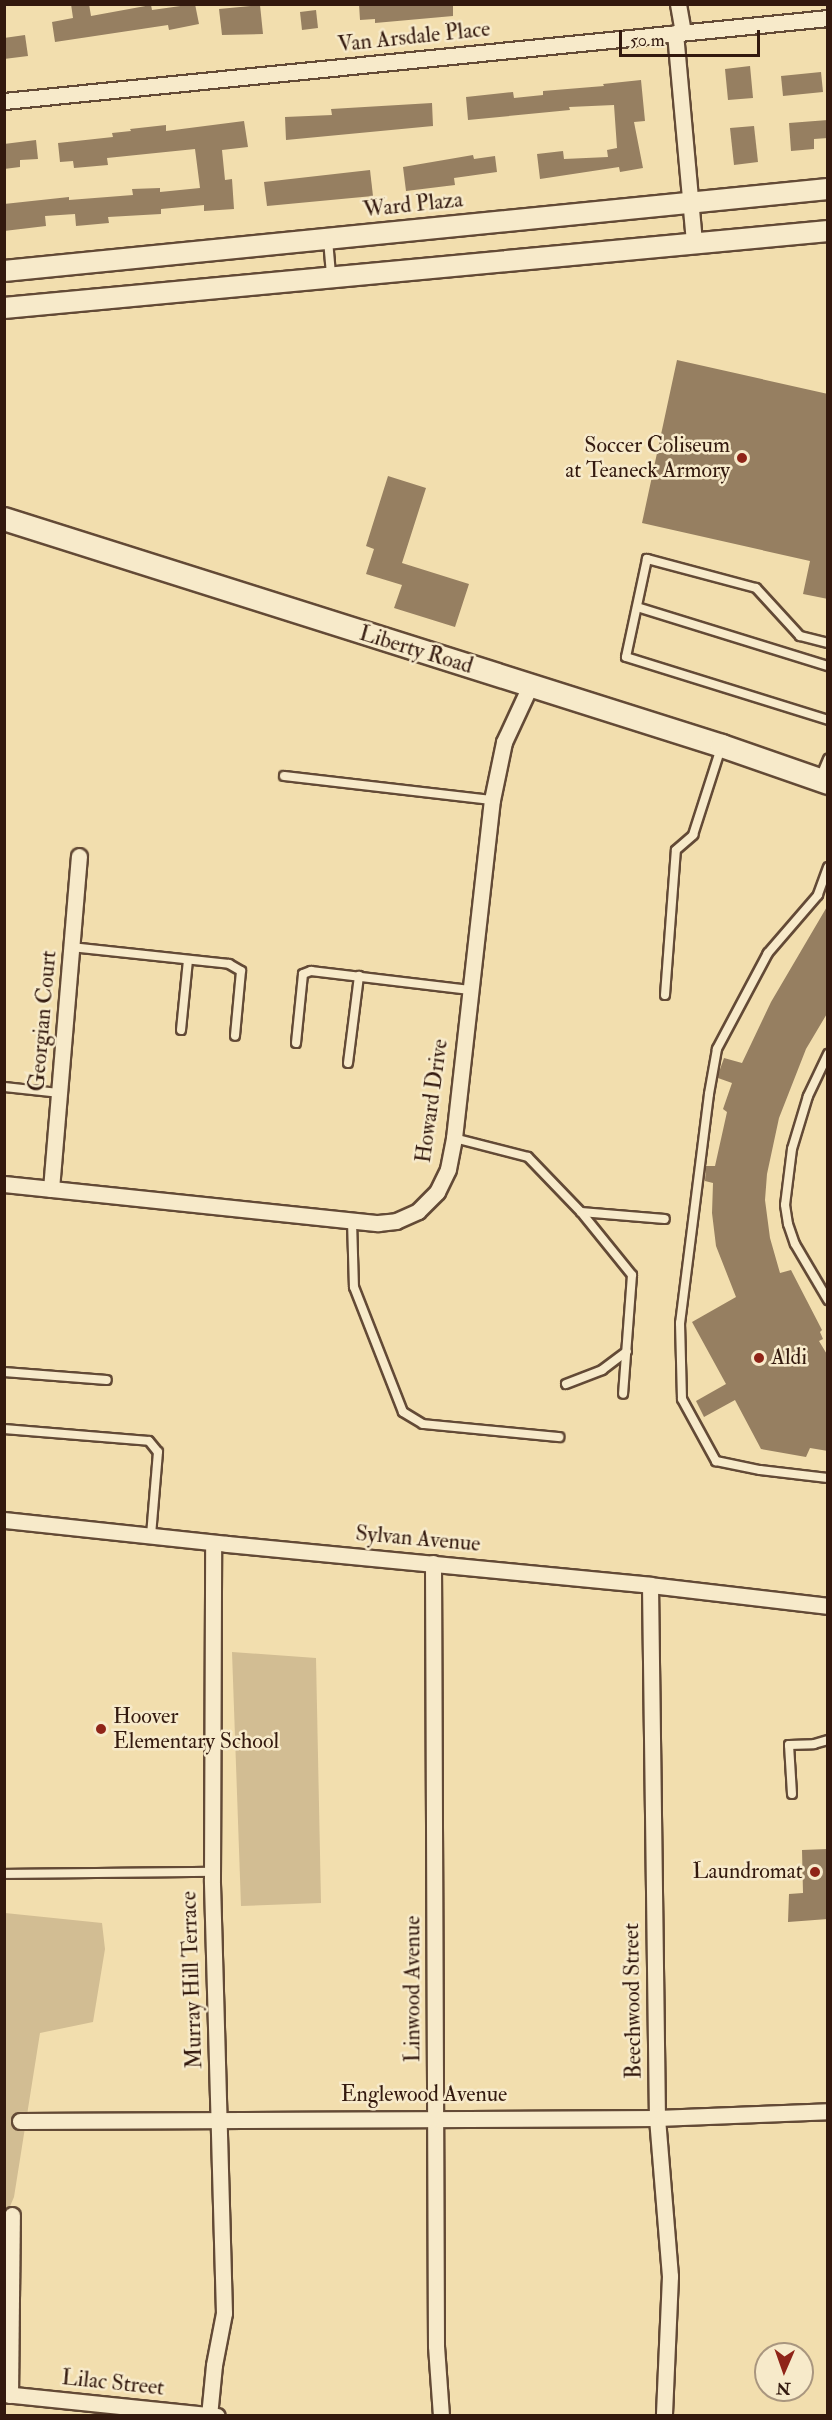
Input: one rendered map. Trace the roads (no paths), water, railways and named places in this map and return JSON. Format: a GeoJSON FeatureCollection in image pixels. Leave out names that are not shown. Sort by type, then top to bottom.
{"type":"FeatureCollection","features":[{"type":"Feature","properties":{"kind":"main road","name":"Liberty Road"},"geometry":{"type":"LineString","coordinates":[[4,519],[722,746],[825,774]]}},
{"type":"Feature","properties":{"kind":"street"},"geometry":{"type":"LineString","coordinates":[[678,4],[694,243]]}},
{"type":"Feature","properties":{"kind":"street","name":"Van Arsdale Place"},"geometry":{"type":"LineString","coordinates":[[4,101],[828,18]]}},
{"type":"Feature","properties":{"kind":"street","name":"Ward Plaza"},"geometry":{"type":"LineString","coordinates":[[4,271],[828,189]]}},
{"type":"Feature","properties":{"kind":"street"},"geometry":{"type":"LineString","coordinates":[[4,308],[828,231]]}},
{"type":"Feature","properties":{"kind":"street","name":"Howard Drive"},"geometry":{"type":"LineString","coordinates":[[4,1184],[378,1224],[396,1221],[418,1211],[437,1192],[448,1169],[454,1138],[492,800],[504,742],[530,686]]}},
{"type":"Feature","properties":{"kind":"street","name":"Georgian Court"},"geometry":{"type":"LineString","coordinates":[[51,1189],[79,856]]}},
{"type":"Feature","properties":{"kind":"street","name":"Sylvan Avenue"},"geometry":{"type":"LineString","coordinates":[[4,1520],[213,1543],[650,1585],[828,1606]]}},
{"type":"Feature","properties":{"kind":"street","name":"Murray Hill Terrace"},"geometry":{"type":"LineString","coordinates":[[209,2415],[214,2365],[224,2313],[212,1872],[213,1543]]}},
{"type":"Feature","properties":{"kind":"street","name":"Linwood Avenue"},"geometry":{"type":"LineString","coordinates":[[433,1563],[436,2346],[441,2415]]}},
{"type":"Feature","properties":{"kind":"street","name":"Beechwood Street"},"geometry":{"type":"LineString","coordinates":[[650,1585],[657,2118],[669,2276],[664,2415]]}},
{"type":"Feature","properties":{"kind":"street","name":"Englewood Avenue"},"geometry":{"type":"LineString","coordinates":[[20,2121],[436,2117],[657,2118],[828,2111]]}},
{"type":"Feature","properties":{"kind":"street"},"geometry":{"type":"LineString","coordinates":[[7,2395],[12,2215]]}},
{"type":"Feature","properties":{"kind":"street","name":"Lilac Street"},"geometry":{"type":"LineString","coordinates":[[7,2395],[217,2415]]}},
{"type":"Feature","properties":{"kind":"lane"},"geometry":{"type":"LineString","coordinates":[[327,238],[332,278]]}},
{"type":"Feature","properties":{"kind":"lane"},"geometry":{"type":"LineString","coordinates":[[828,643],[800,636],[756,588],[647,559],[626,657],[828,720]]}},
{"type":"Feature","properties":{"kind":"lane"},"geometry":{"type":"LineString","coordinates":[[637,608],[828,666]]}},
{"type":"Feature","properties":{"kind":"lane"},"geometry":{"type":"LineString","coordinates":[[665,995],[676,850],[693,835],[722,746]]}},
{"type":"Feature","properties":{"kind":"lane"},"geometry":{"type":"LineString","coordinates":[[285,776],[492,800]]}},
{"type":"Feature","properties":{"kind":"lane"},"geometry":{"type":"LineString","coordinates":[[828,867],[818,895],[768,953],[717,1049],[709,1094],[680,1323],[682,1399],[716,1461],[760,1470],[828,1478]]}},
{"type":"Feature","properties":{"kind":"lane"},"geometry":{"type":"LineString","coordinates":[[71,947],[229,964],[241,971],[235,1036]]}},
{"type":"Feature","properties":{"kind":"lane"},"geometry":{"type":"LineString","coordinates":[[181,1030],[188,960]]}},
{"type":"Feature","properties":{"kind":"lane"},"geometry":{"type":"LineString","coordinates":[[297,1043],[303,974],[311,971],[470,990]]}},
{"type":"Feature","properties":{"kind":"lane"},"geometry":{"type":"LineString","coordinates":[[348,1063],[359,975]]}},
{"type":"Feature","properties":{"kind":"lane"},"geometry":{"type":"LineString","coordinates":[[828,1054],[808,1096],[792,1149],[785,1205],[788,1224],[795,1244],[828,1300]]}},
{"type":"Feature","properties":{"kind":"lane"},"geometry":{"type":"LineString","coordinates":[[4,1087],[59,1093]]}},
{"type":"Feature","properties":{"kind":"lane"},"geometry":{"type":"LineString","coordinates":[[454,1138],[528,1157],[581,1212],[632,1275],[623,1394]]}},
{"type":"Feature","properties":{"kind":"lane"},"geometry":{"type":"LineString","coordinates":[[581,1212],[665,1219]]}},
{"type":"Feature","properties":{"kind":"lane"},"geometry":{"type":"LineString","coordinates":[[352,1221],[354,1287],[403,1412],[423,1424],[559,1437]]}},
{"type":"Feature","properties":{"kind":"lane"},"geometry":{"type":"LineString","coordinates":[[566,1384],[602,1370],[627,1351]]}},
{"type":"Feature","properties":{"kind":"lane"},"geometry":{"type":"LineString","coordinates":[[4,1372],[107,1380]]}},
{"type":"Feature","properties":{"kind":"lane"},"geometry":{"type":"LineString","coordinates":[[4,1429],[149,1441],[158,1452],[151,1536]]}},
{"type":"Feature","properties":{"kind":"lane"},"geometry":{"type":"LineString","coordinates":[[792,1794],[789,1745],[814,1744],[828,1740]]}},
{"type":"Feature","properties":{"kind":"lane"},"geometry":{"type":"LineString","coordinates":[[4,1874],[212,1872]]}},
{"type":"Feature","properties":{"kind":"place","name":"Soccer Coliseum at Teaneck Armory"},"geometry":{"type":"Point","coordinates":[742,458]}},
{"type":"Feature","properties":{"kind":"place","name":"Aldi"},"geometry":{"type":"Point","coordinates":[759,1358]}},
{"type":"Feature","properties":{"kind":"place","name":"Hoover Elementary School"},"geometry":{"type":"Point","coordinates":[101,1729]}},
{"type":"Feature","properties":{"kind":"place","name":"Laundromat"},"geometry":{"type":"Point","coordinates":[815,1872]}}]}
